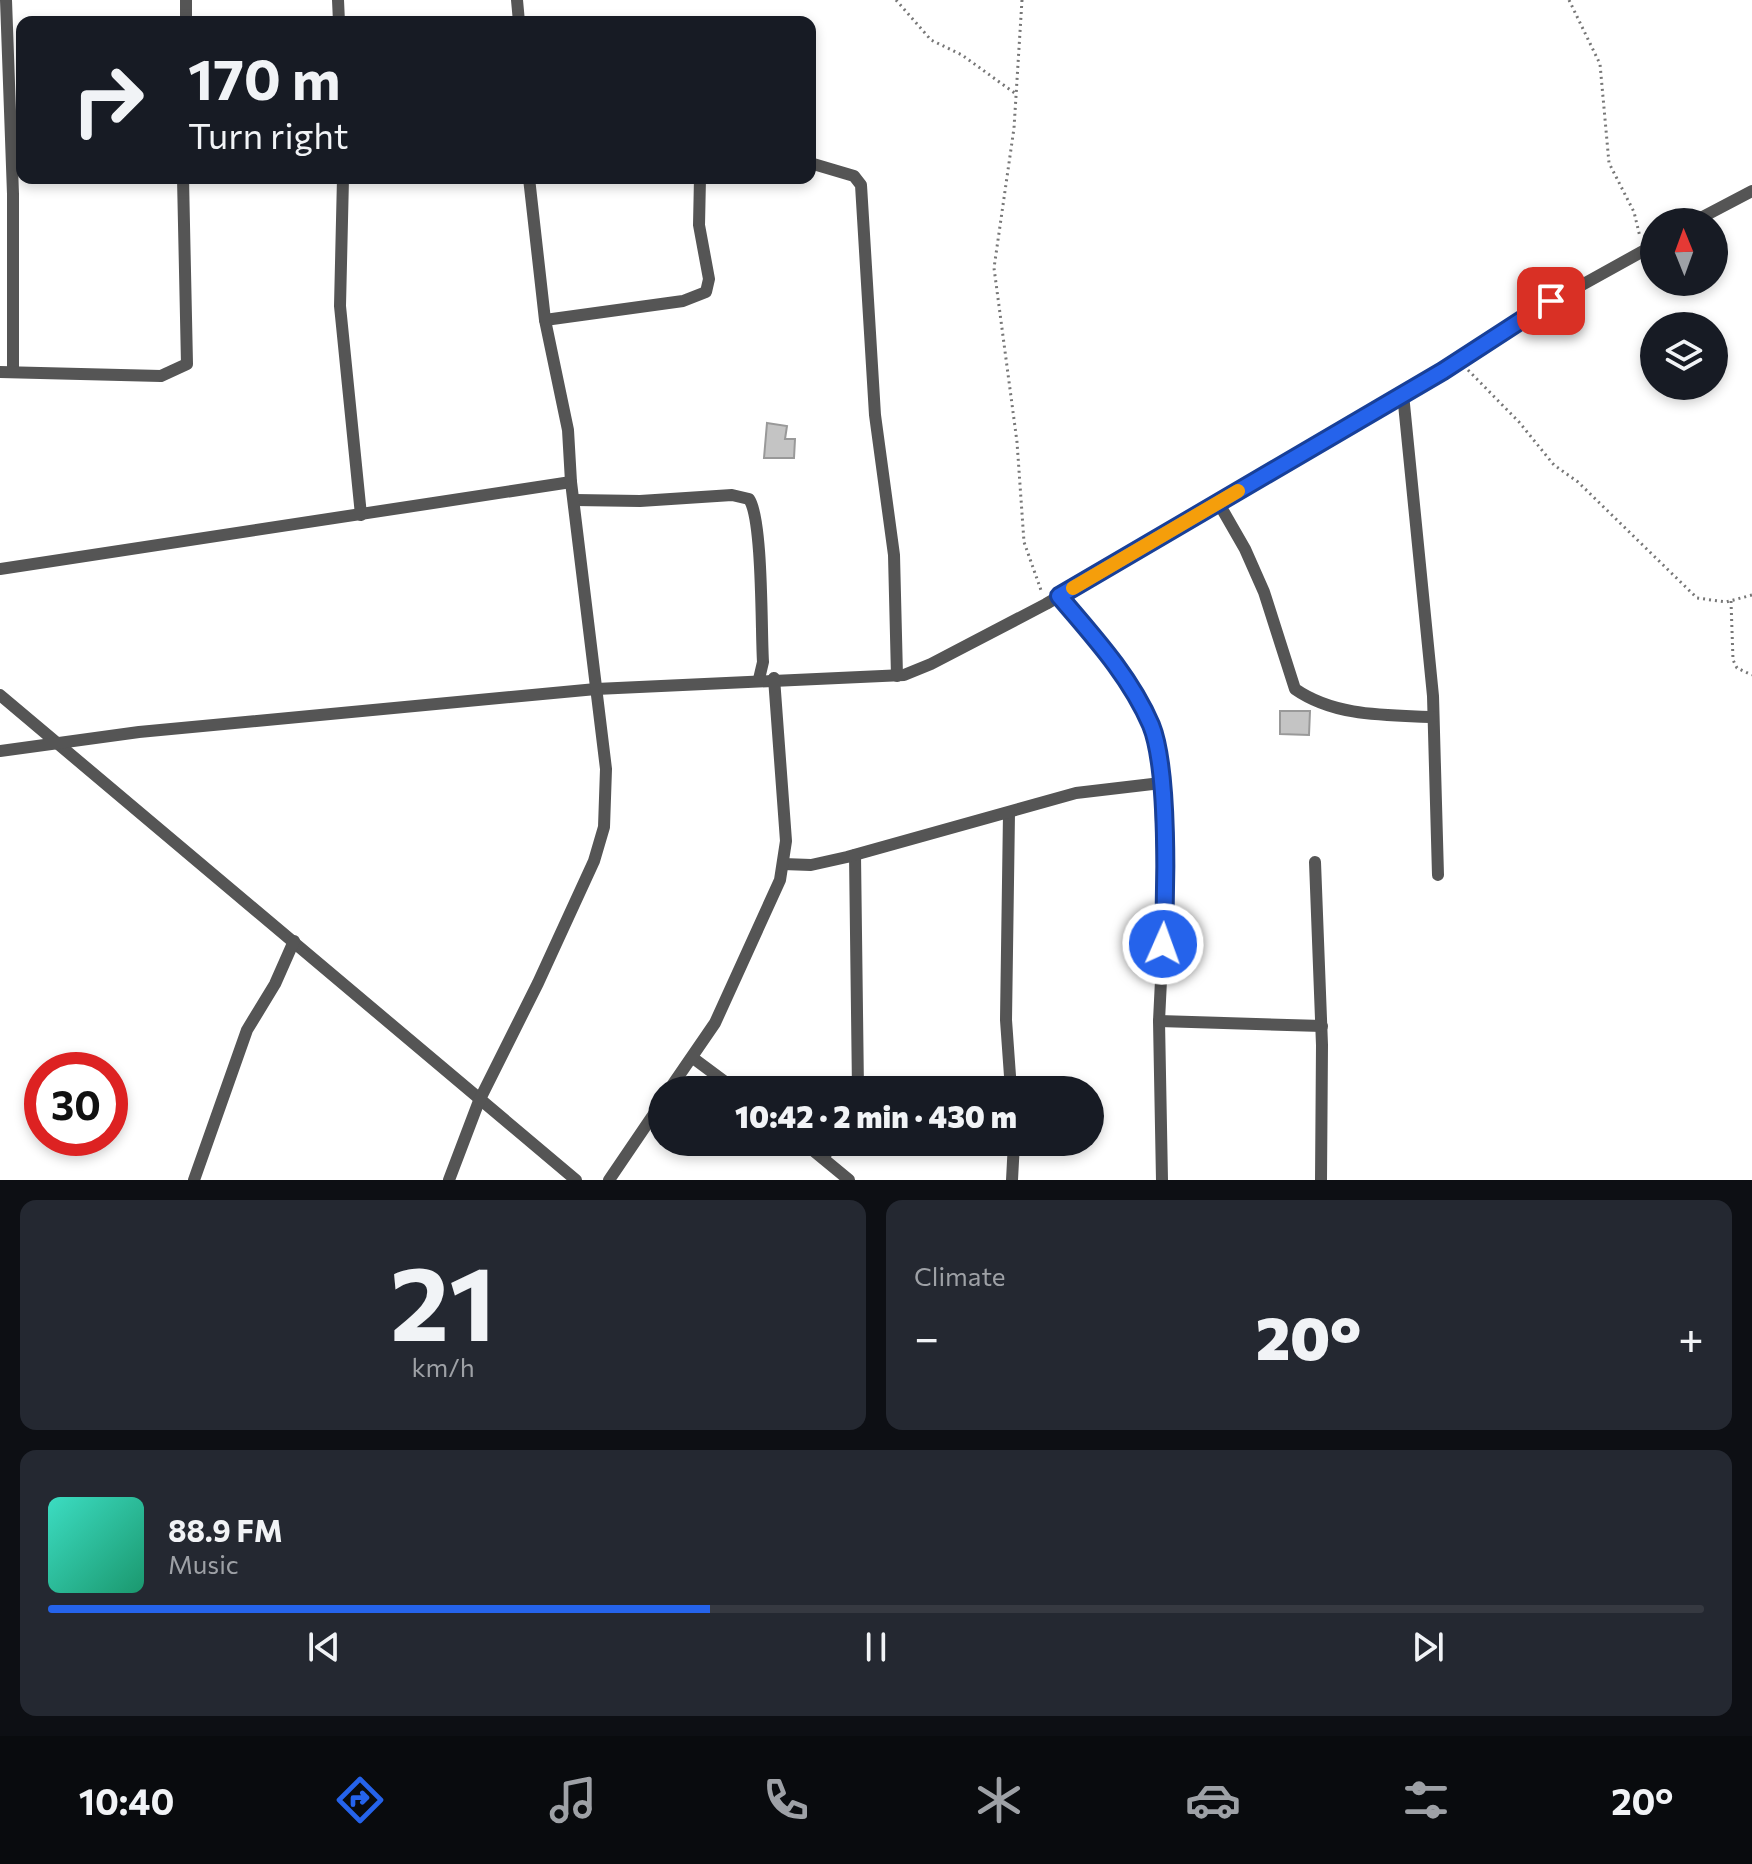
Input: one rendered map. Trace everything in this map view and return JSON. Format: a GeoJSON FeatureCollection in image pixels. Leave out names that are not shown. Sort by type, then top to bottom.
{"type":"FeatureCollection","features":[{"type":"Feature","properties":{"kind":"street"},"geometry":{"type":"LineString","coordinates":[[6,0],[13,194],[5,373],[161,376],[187,364],[183,184]]}},
{"type":"Feature","properties":{"kind":"street"},"geometry":{"type":"LineString","coordinates":[[816,165],[854,176],[861,185],[875,415],[894,555],[897,676]]}},
{"type":"Feature","properties":{"kind":"street"},"geometry":{"type":"LineString","coordinates":[[343,184],[340,306],[361,515]]}},
{"type":"Feature","properties":{"kind":"street"},"geometry":{"type":"LineString","coordinates":[[449,1180],[479,1101],[507,1050],[602,841],[606,769],[571,482],[568,430],[545,320],[530,184]]}},
{"type":"Feature","properties":{"kind":"street"},"geometry":{"type":"LineString","coordinates":[[545,320],[683,301],[706,292],[709,279],[699,225],[700,184]]}},
{"type":"Feature","properties":{"kind":"street"},"geometry":{"type":"LineString","coordinates":[[1720,208],[1752,191]]}},
{"type":"Feature","properties":{"kind":"street"},"geometry":{"type":"LineString","coordinates":[[0,751],[57,742],[596,689],[774,678],[897,676],[931,664],[1046,604],[1403,394],[1524,317],[1640,253]]}},
{"type":"Feature","properties":{"kind":"street"},"geometry":{"type":"LineString","coordinates":[[1403,394],[1433,717],[1438,875]]}},
{"type":"Feature","properties":{"kind":"street"},"geometry":{"type":"LineString","coordinates":[[0,569],[571,482]]}},
{"type":"Feature","properties":{"kind":"street"},"geometry":{"type":"LineString","coordinates":[[575,500],[640,501],[732,495],[749,499],[754,508],[757,534],[763,662],[759,679]]}},
{"type":"Feature","properties":{"kind":"street"},"geometry":{"type":"LineString","coordinates":[[1218,502],[1245,549],[1264,592],[1295,689],[1322,703],[1359,714],[1433,717]]}},
{"type":"Feature","properties":{"kind":"street"},"geometry":{"type":"LineString","coordinates":[[1059,596],[1105,648],[1150,723],[1161,783],[1164,919],[1159,1021],[1162,1180]]}},
{"type":"Feature","properties":{"kind":"street"},"geometry":{"type":"LineString","coordinates":[[680,1076],[715,1023],[756,936],[783,864],[784,803],[774,678]]}},
{"type":"Feature","properties":{"kind":"street"},"geometry":{"type":"LineString","coordinates":[[0,695],[576,1180]]}},
{"type":"Feature","properties":{"kind":"street"},"geometry":{"type":"LineString","coordinates":[[783,864],[811,865],[855,855],[1076,793],[1161,783]]}},
{"type":"Feature","properties":{"kind":"street"},"geometry":{"type":"LineString","coordinates":[[1009,813],[1006,1020],[1010,1076]]}},
{"type":"Feature","properties":{"kind":"street"},"geometry":{"type":"LineString","coordinates":[[855,855],[858,1076]]}},
{"type":"Feature","properties":{"kind":"street"},"geometry":{"type":"LineString","coordinates":[[1315,862],[1322,1026],[1321,1180]]}},
{"type":"Feature","properties":{"kind":"street"},"geometry":{"type":"LineString","coordinates":[[194,1180],[247,1030],[275,984],[294,941]]}},
{"type":"Feature","properties":{"kind":"street"},"geometry":{"type":"LineString","coordinates":[[1159,1021],[1322,1026]]}},
{"type":"Feature","properties":{"kind":"street"},"geometry":{"type":"LineString","coordinates":[[693,1058],[717,1076]]}},
{"type":"Feature","properties":{"kind":"street"},"geometry":{"type":"LineString","coordinates":[[609,1180],[648,1123]]}},
{"type":"Feature","properties":{"kind":"street"},"geometry":{"type":"LineString","coordinates":[[820,1156],[849,1180]]}},
{"type":"Feature","properties":{"kind":"street"},"geometry":{"type":"LineString","coordinates":[[1012,1180],[1013,1156]]}},
{"type":"Feature","properties":{"kind":"path"},"geometry":{"type":"LineString","coordinates":[[896,0],[931,40],[962,55],[1016,94]]}},
{"type":"Feature","properties":{"kind":"path"},"geometry":{"type":"LineString","coordinates":[[1022,0],[1016,94],[994,268],[1017,442],[1024,542],[1046,604]]}},
{"type":"Feature","properties":{"kind":"path"},"geometry":{"type":"LineString","coordinates":[[1569,0],[1600,64],[1609,163],[1640,225]]}},
{"type":"Feature","properties":{"kind":"path"},"geometry":{"type":"LineString","coordinates":[[1457,361],[1492,393],[1554,465],[1578,482],[1682,584],[1701,599],[1731,601],[1752,595]]}},
{"type":"Feature","properties":{"kind":"path"},"geometry":{"type":"LineString","coordinates":[[1731,601],[1733,660],[1737,668],[1752,675]]}},
{"type":"Feature","properties":{"kind":"building"},"geometry":{"type":"Polygon","coordinates":[[[767,423],[787,426],[785,439],[795,439],[794,458],[764,458],[767,423]]]}},
{"type":"Feature","properties":{"kind":"building"},"geometry":{"type":"Polygon","coordinates":[[[1280,711],[1310,711],[1309,735],[1280,734],[1280,711]]]}},
{"type":"Feature","properties":{"kind":"slow traffic"},"geometry":{"type":"LineString","coordinates":[[1073,588],[1238,491]]}},
{"type":"Feature","properties":{"kind":"route"},"geometry":{"type":"LineString","coordinates":[[1163,944],[1162,799],[1154,733],[1101,641],[1059,596],[1443,371],[1551,301]]}}]}
